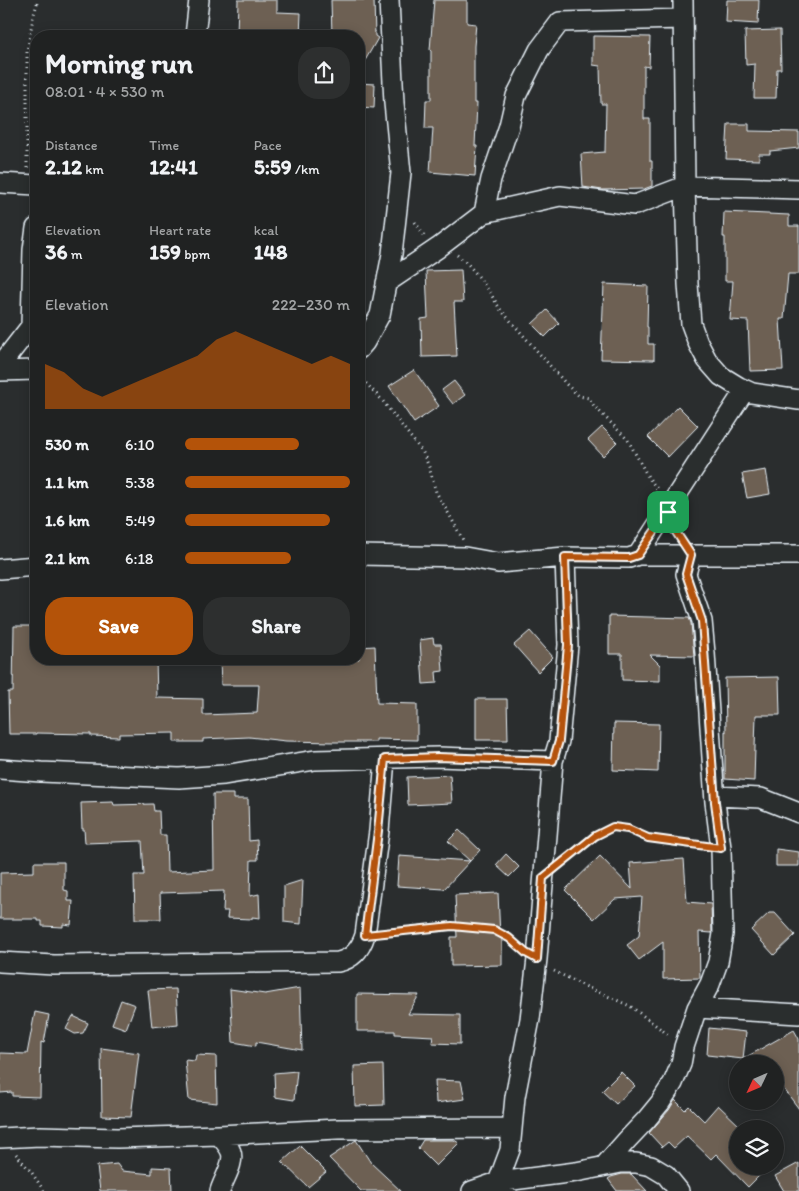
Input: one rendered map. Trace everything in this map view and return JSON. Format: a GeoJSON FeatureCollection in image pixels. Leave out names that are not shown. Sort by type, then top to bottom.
{"type":"FeatureCollection","features":[{"type":"Feature","properties":{"kind":"street"},"geometry":{"type":"LineString","coordinates":[[196,30],[199,0]]}},
{"type":"Feature","properties":{"kind":"street"},"geometry":{"type":"LineString","coordinates":[[365,342],[380,315],[392,254],[401,173],[394,103],[389,0]]}},
{"type":"Feature","properties":{"kind":"street"},"geometry":{"type":"LineString","coordinates":[[683,0],[685,186],[691,324],[707,360],[721,376],[752,393],[799,400]]}},
{"type":"Feature","properties":{"kind":"street"},"geometry":{"type":"LineString","coordinates":[[484,212],[490,179],[509,126],[516,96],[539,50],[560,22],[683,19]]}},
{"type":"Feature","properties":{"kind":"street"},"geometry":{"type":"LineString","coordinates":[[0,183],[30,184]]}},
{"type":"Feature","properties":{"kind":"street"},"geometry":{"type":"LineString","coordinates":[[386,283],[438,248],[484,212],[560,196],[635,205],[685,186],[799,189]]}},
{"type":"Feature","properties":{"kind":"street"},"geometry":{"type":"LineString","coordinates":[[0,366],[30,328]]}},
{"type":"Feature","properties":{"kind":"street"},"geometry":{"type":"LineString","coordinates":[[0,371],[30,370]]}},
{"type":"Feature","properties":{"kind":"street"},"geometry":{"type":"LineString","coordinates":[[638,555],[668,512],[745,390]]}},
{"type":"Feature","properties":{"kind":"street"},"geometry":{"type":"LineString","coordinates":[[365,555],[444,556],[498,564],[565,557],[629,558],[638,555],[799,555]]}},
{"type":"Feature","properties":{"kind":"street"},"geometry":{"type":"LineString","coordinates":[[604,1166],[646,1120],[673,1083],[681,1064],[684,1047],[697,1008],[710,984],[718,962],[723,934],[721,848],[715,796],[702,621],[686,574],[691,555]]}},
{"type":"Feature","properties":{"kind":"street"},"geometry":{"type":"LineString","coordinates":[[503,1186],[510,1150],[515,1097],[530,1020],[537,959],[553,761],[559,741],[568,645],[565,557]]}},
{"type":"Feature","properties":{"kind":"street"},"geometry":{"type":"LineString","coordinates":[[0,569],[30,566]]}},
{"type":"Feature","properties":{"kind":"street"},"geometry":{"type":"LineString","coordinates":[[0,769],[179,778],[224,775],[315,760],[438,757],[553,761]]}},
{"type":"Feature","properties":{"kind":"street"},"geometry":{"type":"LineString","coordinates":[[0,962],[54,965],[338,962],[345,960],[357,952],[365,935],[385,759]]}},
{"type":"Feature","properties":{"kind":"street"},"geometry":{"type":"LineString","coordinates":[[715,796],[761,798],[799,813]]}},
{"type":"Feature","properties":{"kind":"street"},"geometry":{"type":"LineString","coordinates":[[697,1008],[799,1014]]}},
{"type":"Feature","properties":{"kind":"street"},"geometry":{"type":"LineString","coordinates":[[2,1138],[40,1136],[117,1138],[338,1129],[511,1128]]}},
{"type":"Feature","properties":{"kind":"street"},"geometry":{"type":"LineString","coordinates":[[219,1135],[231,1150],[232,1156],[229,1170],[220,1191]]}},
{"type":"Feature","properties":{"kind":"street"},"geometry":{"type":"LineString","coordinates":[[472,1191],[620,1163],[636,1163],[651,1166],[666,1175],[679,1191]]}},
{"type":"Feature","properties":{"kind":"path"},"geometry":{"type":"LineString","coordinates":[[31,30],[38,0]]}},
{"type":"Feature","properties":{"kind":"path"},"geometry":{"type":"LineString","coordinates":[[30,34],[27,51],[30,131]]}},
{"type":"Feature","properties":{"kind":"path"},"geometry":{"type":"LineString","coordinates":[[414,220],[426,238],[438,248],[456,255],[467,263],[484,283],[500,309],[567,385],[579,396],[589,398],[594,406],[628,440],[648,477],[660,492],[668,512]]}},
{"type":"Feature","properties":{"kind":"path"},"geometry":{"type":"LineString","coordinates":[[365,382],[382,400],[423,453],[436,492],[472,559]]}},
{"type":"Feature","properties":{"kind":"path"},"geometry":{"type":"LineString","coordinates":[[543,878],[595,836],[613,827],[628,829],[648,838],[721,848]]}},
{"type":"Feature","properties":{"kind":"path"},"geometry":{"type":"LineString","coordinates":[[365,935],[452,926],[494,930],[509,938],[526,953],[550,969],[630,1006],[684,1047]]}},
{"type":"Feature","properties":{"kind":"path"},"geometry":{"type":"LineString","coordinates":[[2,1138],[32,1172],[44,1191]]}},
{"type":"Feature","properties":{"kind":"building"},"geometry":{"type":"Polygon","coordinates":[[[238,0],[277,0],[277,12],[301,13],[300,30],[237,30],[238,0]]]}},
{"type":"Feature","properties":{"kind":"building"},"geometry":{"type":"Polygon","coordinates":[[[331,0],[374,0],[375,36],[378,38],[365,61],[365,30],[332,30],[331,0]]]}},
{"type":"Feature","properties":{"kind":"building"},"geometry":{"type":"Polygon","coordinates":[[[434,0],[467,0],[467,23],[476,24],[474,46],[474,103],[477,103],[475,176],[430,172],[433,128],[425,128],[426,100],[431,100],[430,50],[434,0]]]}},
{"type":"Feature","properties":{"kind":"building"},"geometry":{"type":"Polygon","coordinates":[[[727,0],[759,0],[758,24],[726,22],[727,0]]]}},
{"type":"Feature","properties":{"kind":"building"},"geometry":{"type":"Polygon","coordinates":[[[780,30],[781,69],[777,69],[776,98],[754,98],[755,64],[746,65],[745,31],[780,30]]]}},
{"type":"Feature","properties":{"kind":"building"},"geometry":{"type":"Polygon","coordinates":[[[593,36],[650,37],[649,67],[644,66],[644,119],[650,119],[652,186],[644,189],[602,190],[583,187],[581,154],[605,152],[606,104],[601,104],[600,66],[593,65],[593,36]]]}},
{"type":"Feature","properties":{"kind":"building"},"geometry":{"type":"Polygon","coordinates":[[[365,83],[375,84],[374,108],[365,107],[365,83]]]}},
{"type":"Feature","properties":{"kind":"building"},"geometry":{"type":"Polygon","coordinates":[[[728,124],[749,124],[749,131],[799,132],[799,148],[770,151],[770,154],[759,154],[759,160],[726,159],[728,124]]]}},
{"type":"Feature","properties":{"kind":"building"},"geometry":{"type":"Polygon","coordinates":[[[724,212],[789,215],[789,226],[799,226],[799,274],[788,274],[784,319],[780,319],[783,370],[750,371],[748,321],[730,320],[733,281],[725,281],[724,212]]]}},
{"type":"Feature","properties":{"kind":"building"},"geometry":{"type":"Polygon","coordinates":[[[461,270],[463,302],[454,302],[457,356],[422,357],[421,319],[428,318],[426,271],[461,270]]]}},
{"type":"Feature","properties":{"kind":"building"},"geometry":{"type":"Polygon","coordinates":[[[604,284],[648,286],[648,344],[654,344],[654,360],[601,359],[604,284]]]}},
{"type":"Feature","properties":{"kind":"building"},"geometry":{"type":"Polygon","coordinates":[[[547,310],[559,323],[545,337],[532,324],[547,310]]]}},
{"type":"Feature","properties":{"kind":"building"},"geometry":{"type":"Polygon","coordinates":[[[414,370],[439,406],[414,423],[389,386],[414,370]]]}},
{"type":"Feature","properties":{"kind":"building"},"geometry":{"type":"Polygon","coordinates":[[[454,381],[465,395],[453,404],[442,390],[454,381]]]}},
{"type":"Feature","properties":{"kind":"building"},"geometry":{"type":"Polygon","coordinates":[[[678,406],[698,426],[668,457],[648,437],[678,406]]]}},
{"type":"Feature","properties":{"kind":"building"},"geometry":{"type":"Polygon","coordinates":[[[602,427],[617,442],[603,456],[588,440],[602,427]]]}},
{"type":"Feature","properties":{"kind":"building"},"geometry":{"type":"Polygon","coordinates":[[[766,470],[770,494],[747,498],[742,474],[766,470]]]}},
{"type":"Feature","properties":{"kind":"building"},"geometry":{"type":"Polygon","coordinates":[[[609,616],[689,618],[694,656],[650,655],[660,665],[660,681],[622,680],[622,654],[609,654],[609,616]]]}},
{"type":"Feature","properties":{"kind":"building"},"geometry":{"type":"Polygon","coordinates":[[[14,626],[30,626],[30,665],[156,665],[157,698],[203,699],[203,715],[257,713],[259,685],[221,685],[220,665],[365,665],[365,647],[375,646],[377,703],[417,704],[417,740],[376,739],[376,742],[334,742],[286,741],[249,737],[203,739],[203,742],[174,742],[174,733],[119,734],[119,737],[91,736],[91,734],[9,734],[8,692],[13,692],[14,626]]]}},
{"type":"Feature","properties":{"kind":"building"},"geometry":{"type":"Polygon","coordinates":[[[530,631],[553,657],[538,672],[514,645],[530,631]]]}},
{"type":"Feature","properties":{"kind":"building"},"geometry":{"type":"Polygon","coordinates":[[[433,638],[434,644],[441,644],[443,671],[436,672],[437,683],[423,684],[420,640],[433,638]]]}},
{"type":"Feature","properties":{"kind":"building"},"geometry":{"type":"Polygon","coordinates":[[[779,677],[780,715],[756,715],[754,781],[725,779],[725,678],[779,677]]]}},
{"type":"Feature","properties":{"kind":"building"},"geometry":{"type":"Polygon","coordinates":[[[476,699],[507,699],[508,740],[476,740],[476,699]]]}},
{"type":"Feature","properties":{"kind":"building"},"geometry":{"type":"Polygon","coordinates":[[[614,723],[659,724],[658,772],[613,770],[614,723]]]}},
{"type":"Feature","properties":{"kind":"building"},"geometry":{"type":"Polygon","coordinates":[[[450,775],[452,803],[408,805],[407,777],[450,775]]]}},
{"type":"Feature","properties":{"kind":"building"},"geometry":{"type":"Polygon","coordinates":[[[213,794],[234,794],[234,799],[248,799],[249,841],[257,840],[258,860],[251,860],[250,896],[259,894],[260,918],[227,918],[228,911],[223,911],[224,891],[160,893],[161,919],[135,919],[134,875],[144,875],[142,841],[85,843],[84,829],[82,829],[81,803],[113,802],[114,805],[153,804],[154,811],[159,811],[160,835],[166,835],[167,872],[214,870],[213,794]]]}},
{"type":"Feature","properties":{"kind":"building"},"geometry":{"type":"Polygon","coordinates":[[[459,830],[480,850],[470,861],[448,841],[459,830]]]}},
{"type":"Feature","properties":{"kind":"building"},"geometry":{"type":"Polygon","coordinates":[[[776,849],[799,852],[799,866],[776,866],[776,849]]]}},
{"type":"Feature","properties":{"kind":"building"},"geometry":{"type":"Polygon","coordinates":[[[506,854],[519,867],[509,877],[496,865],[506,854]]]}},
{"type":"Feature","properties":{"kind":"building"},"geometry":{"type":"Polygon","coordinates":[[[399,856],[470,861],[444,889],[397,886],[399,856]]]}},
{"type":"Feature","properties":{"kind":"building"},"geometry":{"type":"Polygon","coordinates":[[[600,856],[632,889],[630,863],[684,859],[687,902],[711,904],[712,933],[699,932],[700,978],[663,979],[663,942],[639,960],[627,945],[639,936],[642,897],[615,899],[594,919],[565,890],[600,856]]]}},
{"type":"Feature","properties":{"kind":"building"},"geometry":{"type":"Polygon","coordinates":[[[34,862],[64,862],[64,890],[68,891],[68,901],[73,901],[71,925],[63,924],[63,927],[42,926],[42,921],[38,921],[38,919],[0,919],[0,873],[34,872],[34,862]]]}},
{"type":"Feature","properties":{"kind":"building"},"geometry":{"type":"Polygon","coordinates":[[[303,880],[301,924],[284,922],[284,886],[303,880]]]}},
{"type":"Feature","properties":{"kind":"building"},"geometry":{"type":"Polygon","coordinates":[[[498,893],[500,937],[502,937],[502,965],[451,966],[451,937],[457,937],[455,895],[498,893]]]}},
{"type":"Feature","properties":{"kind":"building"},"geometry":{"type":"Polygon","coordinates":[[[769,913],[775,913],[795,935],[774,955],[751,930],[769,913]]]}},
{"type":"Feature","properties":{"kind":"building"},"geometry":{"type":"Polygon","coordinates":[[[300,988],[302,1050],[256,1042],[256,1046],[233,1042],[230,989],[265,994],[300,988]]]}},
{"type":"Feature","properties":{"kind":"building"},"geometry":{"type":"Polygon","coordinates":[[[176,989],[178,1024],[152,1027],[148,990],[176,989]]]}},
{"type":"Feature","properties":{"kind":"building"},"geometry":{"type":"Polygon","coordinates":[[[357,994],[419,995],[408,1014],[460,1015],[460,1044],[432,1043],[433,1036],[395,1034],[395,1031],[357,1031],[357,994]]]}},
{"type":"Feature","properties":{"kind":"building"},"geometry":{"type":"Polygon","coordinates":[[[121,1000],[135,1005],[126,1029],[112,1024],[121,1000]]]}},
{"type":"Feature","properties":{"kind":"building"},"geometry":{"type":"Polygon","coordinates":[[[35,1012],[49,1015],[44,1043],[41,1042],[40,1097],[12,1096],[12,1092],[0,1093],[0,1053],[27,1054],[35,1012]]]}},
{"type":"Feature","properties":{"kind":"building"},"geometry":{"type":"Polygon","coordinates":[[[73,1016],[88,1023],[83,1033],[75,1034],[66,1029],[73,1016]]]}},
{"type":"Feature","properties":{"kind":"building"},"geometry":{"type":"Polygon","coordinates":[[[709,1028],[746,1032],[743,1055],[729,1055],[729,1057],[707,1055],[709,1028]]]}},
{"type":"Feature","properties":{"kind":"building"},"geometry":{"type":"Polygon","coordinates":[[[794,1030],[799,1039],[799,1109],[784,1089],[784,1055],[750,1055],[794,1030]]]}},
{"type":"Feature","properties":{"kind":"building"},"geometry":{"type":"Polygon","coordinates":[[[101,1048],[139,1053],[131,1117],[102,1116],[101,1048]]]}},
{"type":"Feature","properties":{"kind":"building"},"geometry":{"type":"Polygon","coordinates":[[[196,1055],[216,1056],[217,1103],[189,1100],[185,1060],[195,1061],[196,1055]]]}},
{"type":"Feature","properties":{"kind":"building"},"geometry":{"type":"Polygon","coordinates":[[[383,1065],[384,1105],[355,1106],[354,1066],[383,1065]]]}},
{"type":"Feature","properties":{"kind":"building"},"geometry":{"type":"Polygon","coordinates":[[[297,1071],[294,1100],[275,1097],[274,1073],[297,1071]]]}},
{"type":"Feature","properties":{"kind":"building"},"geometry":{"type":"Polygon","coordinates":[[[621,1072],[635,1086],[616,1104],[602,1091],[621,1072]]]}},
{"type":"Feature","properties":{"kind":"building"},"geometry":{"type":"Polygon","coordinates":[[[435,1080],[461,1081],[465,1099],[436,1103],[435,1080]]]}},
{"type":"Feature","properties":{"kind":"building"},"geometry":{"type":"Polygon","coordinates":[[[675,1100],[685,1110],[689,1106],[704,1121],[718,1105],[734,1120],[729,1120],[729,1167],[716,1154],[711,1159],[687,1136],[674,1148],[668,1142],[662,1147],[649,1133],[675,1100]]]}},
{"type":"Feature","properties":{"kind":"building"},"geometry":{"type":"Polygon","coordinates":[[[356,1140],[371,1163],[401,1191],[361,1191],[329,1158],[356,1140]]]}},
{"type":"Feature","properties":{"kind":"building"},"geometry":{"type":"Polygon","coordinates":[[[423,1140],[454,1140],[459,1143],[436,1166],[418,1148],[423,1140]]]}},
{"type":"Feature","properties":{"kind":"building"},"geometry":{"type":"Polygon","coordinates":[[[300,1146],[326,1172],[308,1187],[282,1162],[300,1146]]]}},
{"type":"Feature","properties":{"kind":"building"},"geometry":{"type":"Polygon","coordinates":[[[799,1163],[799,1191],[784,1191],[775,1176],[784,1175],[784,1171],[799,1163]]]}},
{"type":"Feature","properties":{"kind":"building"},"geometry":{"type":"Polygon","coordinates":[[[117,1164],[122,1171],[152,1174],[152,1167],[171,1168],[172,1191],[100,1191],[97,1166],[117,1164]]]}},
{"type":"Feature","properties":{"kind":"building"},"geometry":{"type":"Polygon","coordinates":[[[622,1174],[631,1174],[647,1191],[617,1191],[608,1179],[622,1174]]]}},
{"type":"Feature","properties":{"kind":"building"},"geometry":{"type":"Polygon","coordinates":[[[736,1175],[760,1175],[748,1187],[736,1175]]]}},
{"type":"Feature","properties":{"kind":"route"},"geometry":{"type":"LineString","coordinates":[[668,512],[670,523],[691,555],[686,574],[702,621],[715,802],[721,848],[648,838],[628,829],[613,827],[595,836],[543,878],[537,959],[526,953],[509,938],[494,930],[481,928],[452,926],[365,935],[385,759],[438,757],[553,761],[559,741],[568,645],[565,557],[629,558],[638,555],[668,512]]}}]}
